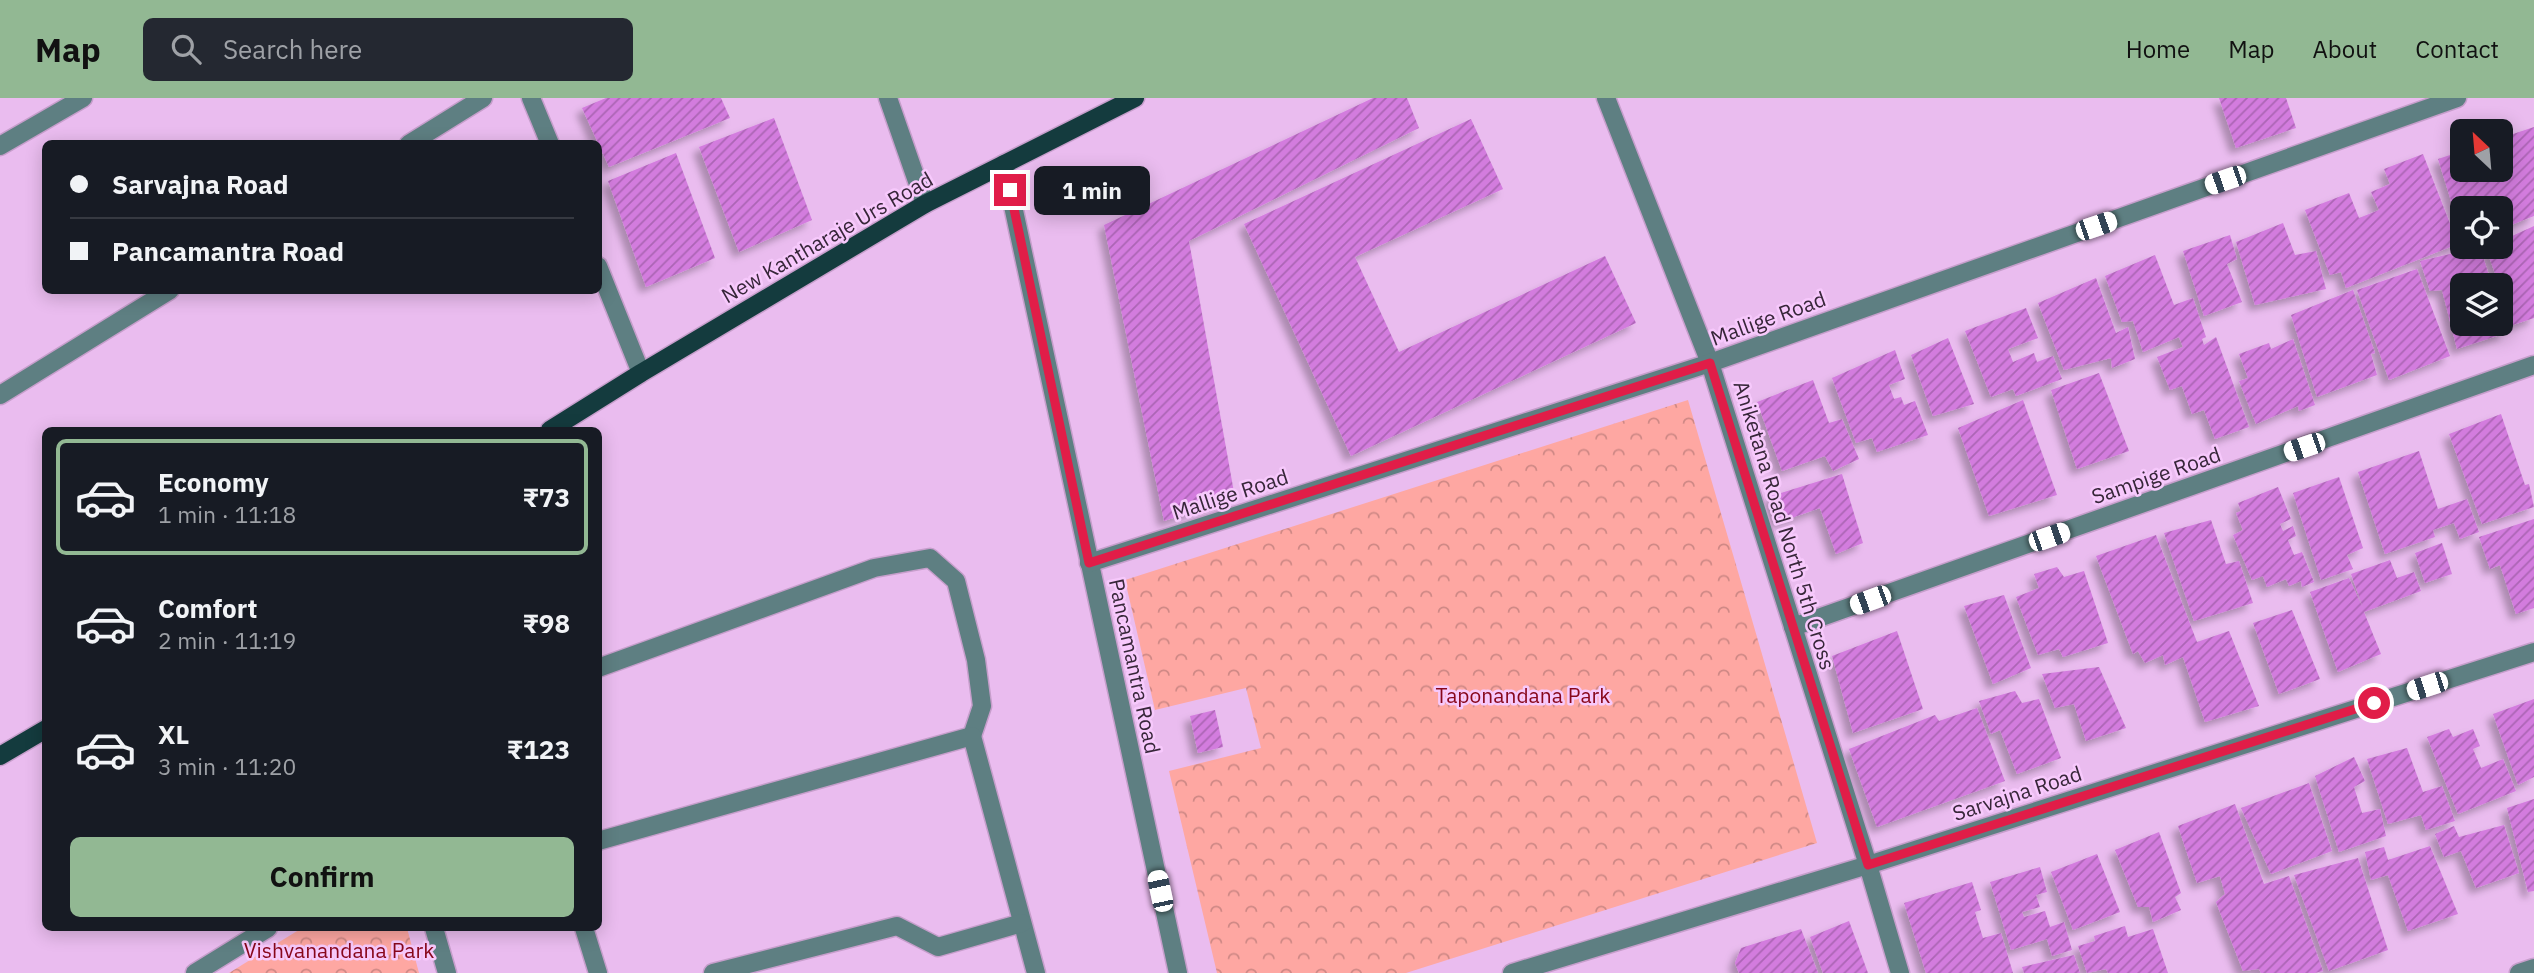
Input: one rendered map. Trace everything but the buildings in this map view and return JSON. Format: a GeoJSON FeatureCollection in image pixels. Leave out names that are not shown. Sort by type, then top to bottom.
{"type":"FeatureCollection","features":[{"type":"Feature","properties":{"kind":"main road","name":"New Kantharaje Urs Road"},"geometry":{"type":"LineString","coordinates":[[555,427],[925,204],[1135,98]]}},
{"type":"Feature","properties":{"kind":"main road"},"geometry":{"type":"LineString","coordinates":[[0,756],[42,731]]}},
{"type":"Feature","properties":{"kind":"street"},"geometry":{"type":"LineString","coordinates":[[0,146],[83,98]]}},
{"type":"Feature","properties":{"kind":"street"},"geometry":{"type":"LineString","coordinates":[[415,140],[482,98]]}},
{"type":"Feature","properties":{"kind":"street"},"geometry":{"type":"LineString","coordinates":[[531,98],[548,140]]}},
{"type":"Feature","properties":{"kind":"street"},"geometry":{"type":"LineString","coordinates":[[888,98],[925,204]]}},
{"type":"Feature","properties":{"kind":"street","name":"Aniketana Road North 5th Cross"},"geometry":{"type":"LineString","coordinates":[[1606,98],[1710,363],[1868,865],[1899,973]]}},
{"type":"Feature","properties":{"kind":"street","name":"Mallige Road"},"geometry":{"type":"LineString","coordinates":[[1089,563],[1710,363],[2457,98]]}},
{"type":"Feature","properties":{"kind":"street","name":"Pancamantra Road"},"geometry":{"type":"LineString","coordinates":[[1004,164],[1178,973]]}},
{"type":"Feature","properties":{"kind":"street"},"geometry":{"type":"LineString","coordinates":[[602,276],[641,373]]}},
{"type":"Feature","properties":{"kind":"street"},"geometry":{"type":"LineString","coordinates":[[0,395],[164,294]]}},
{"type":"Feature","properties":{"kind":"street","name":"Sampige Road"},"geometry":{"type":"LineString","coordinates":[[1793,627],[2534,365]]}},
{"type":"Feature","properties":{"kind":"street"},"geometry":{"type":"LineString","coordinates":[[602,667],[874,568],[930,558],[956,581],[976,660],[982,706],[972,736],[1035,973]]}},
{"type":"Feature","properties":{"kind":"street","name":"Sarvajna Road"},"geometry":{"type":"LineString","coordinates":[[1512,973],[1868,865],[2534,652]]}},
{"type":"Feature","properties":{"kind":"street"},"geometry":{"type":"LineString","coordinates":[[602,840],[972,736]]}},
{"type":"Feature","properties":{"kind":"street"},"geometry":{"type":"LineString","coordinates":[[713,973],[897,926],[938,947],[1022,923]]}},
{"type":"Feature","properties":{"kind":"street"},"geometry":{"type":"LineString","coordinates":[[195,973],[263,931]]}},
{"type":"Feature","properties":{"kind":"street"},"geometry":{"type":"LineString","coordinates":[[435,931],[447,973]]}},
{"type":"Feature","properties":{"kind":"street"},"geometry":{"type":"LineString","coordinates":[[585,931],[598,973]]}},
{"type":"Feature","properties":{"kind":"street"},"geometry":{"type":"LineString","coordinates":[[2519,973],[2534,968]]}},
{"type":"Feature","properties":{"kind":"green space","name":"Taponandana Park"},"geometry":{"type":"Polygon","coordinates":[[[1688,400],[1817,843],[1406,973],[1217,973],[1169,771],[1261,748],[1246,688],[1155,710],[1125,580],[1688,400]]]}},
{"type":"Feature","properties":{"kind":"green space","name":"Vishvanandana Park"},"geometry":{"type":"Polygon","coordinates":[[[297,931],[408,931],[419,973],[229,973],[297,931]]]}},
{"type":"Feature","properties":{"kind":"route"},"geometry":{"type":"LineString","coordinates":[[1010,190],[1089,563],[1710,363],[1868,865],[2374,703]]}}]}
